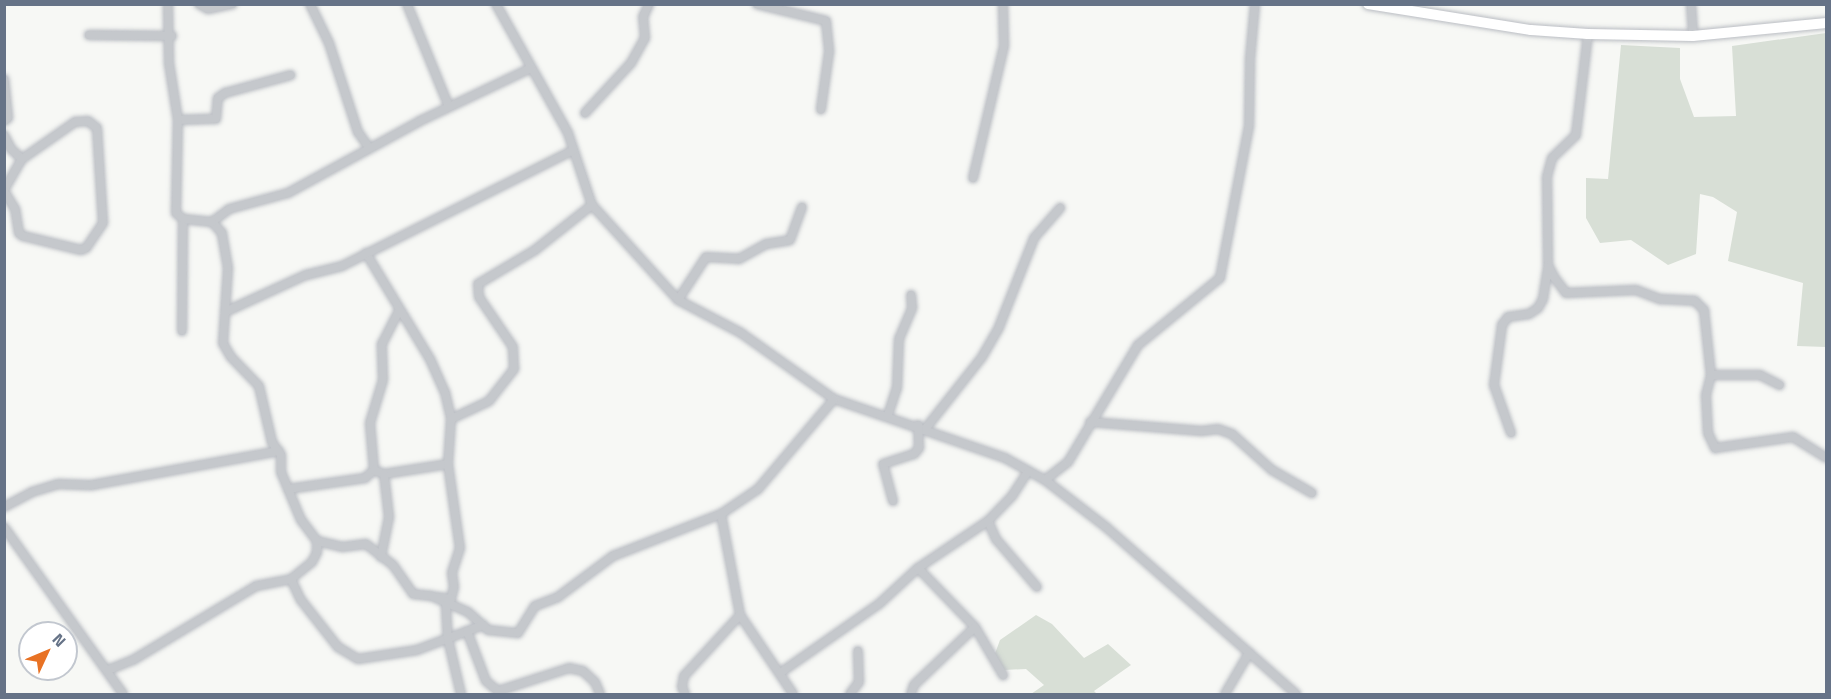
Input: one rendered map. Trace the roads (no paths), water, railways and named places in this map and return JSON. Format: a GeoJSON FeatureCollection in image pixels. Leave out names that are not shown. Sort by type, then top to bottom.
{"type":"FeatureCollection","features":[{"type":"Feature","properties":{"kind":"main road"},"geometry":{"type":"LineString","coordinates":[[1368,4],[1531,30],[1588,34],[1693,36],[1827,23]]}},
{"type":"Feature","properties":{"kind":"street"},"geometry":{"type":"LineString","coordinates":[[168,4],[171,36],[170,63],[178,120],[176,213],[183,219],[212,222],[222,233],[227,259],[225,351],[259,386],[272,442],[279,452],[288,489],[301,520],[317,541],[342,547],[366,544],[393,565],[408,591],[451,599],[454,587],[452,573],[460,548],[448,464],[451,419],[445,392],[430,359],[366,253]]}},
{"type":"Feature","properties":{"kind":"street"},"geometry":{"type":"LineString","coordinates":[[199,4],[208,9],[232,4]]}},
{"type":"Feature","properties":{"kind":"street"},"geometry":{"type":"LineString","coordinates":[[310,4],[329,43],[358,132],[369,148]]}},
{"type":"Feature","properties":{"kind":"street"},"geometry":{"type":"LineString","coordinates":[[407,4],[448,107]]}},
{"type":"Feature","properties":{"kind":"street"},"geometry":{"type":"LineString","coordinates":[[496,4],[574,150],[592,205],[678,300],[741,333],[834,399],[926,428],[1045,480],[1106,527],[1296,694]]}},
{"type":"Feature","properties":{"kind":"street"},"geometry":{"type":"LineString","coordinates":[[585,113],[632,63],[645,38],[643,17],[649,4]]}},
{"type":"Feature","properties":{"kind":"street"},"geometry":{"type":"LineString","coordinates":[[757,4],[826,21],[828,52],[821,109]]}},
{"type":"Feature","properties":{"kind":"street"},"geometry":{"type":"LineString","coordinates":[[973,178],[1004,46],[1003,4]]}},
{"type":"Feature","properties":{"kind":"street"},"geometry":{"type":"LineString","coordinates":[[1045,480],[1068,462],[1138,345],[1220,278],[1249,126],[1250,59],[1255,4]]}},
{"type":"Feature","properties":{"kind":"street"},"geometry":{"type":"LineString","coordinates":[[1691,4],[1693,36]]}},
{"type":"Feature","properties":{"kind":"street"},"geometry":{"type":"LineString","coordinates":[[1511,433],[1494,385],[1502,325],[1508,317],[1529,314],[1538,308],[1543,299],[1548,265],[1547,177],[1552,158],[1576,135],[1588,34]]}},
{"type":"Feature","properties":{"kind":"street"},"geometry":{"type":"LineString","coordinates":[[89,35],[171,36]]}},
{"type":"Feature","properties":{"kind":"street"},"geometry":{"type":"LineString","coordinates":[[212,222],[229,209],[288,193],[448,107],[531,68]]}},
{"type":"Feature","properties":{"kind":"street"},"geometry":{"type":"LineString","coordinates":[[178,120],[216,119],[218,98],[225,93],[291,75]]}},
{"type":"Feature","properties":{"kind":"street"},"geometry":{"type":"LineString","coordinates":[[4,79],[8,118],[4,121]]}},
{"type":"Feature","properties":{"kind":"street"},"geometry":{"type":"LineString","coordinates":[[88,121],[97,128],[100,231],[81,250],[23,236],[4,190],[22,159],[75,122],[88,121]]}},
{"type":"Feature","properties":{"kind":"street"},"geometry":{"type":"LineString","coordinates":[[4,135],[11,149],[22,159]]}},
{"type":"Feature","properties":{"kind":"street"},"geometry":{"type":"LineString","coordinates":[[225,312],[366,253],[574,150]]}},
{"type":"Feature","properties":{"kind":"street"},"geometry":{"type":"LineString","coordinates":[[451,419],[489,401],[514,369],[513,347],[479,297],[478,284],[535,250],[592,205]]}},
{"type":"Feature","properties":{"kind":"street"},"geometry":{"type":"LineString","coordinates":[[678,300],[706,256],[739,259],[766,244],[790,240],[802,207]]}},
{"type":"Feature","properties":{"kind":"street"},"geometry":{"type":"LineString","coordinates":[[926,428],[982,357],[999,327],[1034,238],[1060,208]]}},
{"type":"Feature","properties":{"kind":"street"},"geometry":{"type":"LineString","coordinates":[[182,332],[183,219]]}},
{"type":"Feature","properties":{"kind":"street"},"geometry":{"type":"LineString","coordinates":[[1548,265],[1566,293],[1636,290],[1660,299],[1701,305],[1712,375],[1706,395],[1708,424],[1715,448],[1793,437],[1827,458]]}},
{"type":"Feature","properties":{"kind":"street"},"geometry":{"type":"LineString","coordinates":[[888,415],[897,388],[899,339],[912,308],[911,295]]}},
{"type":"Feature","properties":{"kind":"street"},"geometry":{"type":"LineString","coordinates":[[374,470],[370,423],[383,380],[382,345],[399,311]]}},
{"type":"Feature","properties":{"kind":"street"},"geometry":{"type":"LineString","coordinates":[[1712,375],[1760,375],[1780,385]]}},
{"type":"Feature","properties":{"kind":"street"},"geometry":{"type":"LineString","coordinates":[[432,596],[446,605],[468,612],[494,632],[518,633],[535,606],[558,597],[613,556],[721,514],[758,489],[834,399]]}},
{"type":"Feature","properties":{"kind":"street"},"geometry":{"type":"LineString","coordinates":[[1090,422],[1202,431],[1218,429],[1232,434],[1272,470],[1312,493]]}},
{"type":"Feature","properties":{"kind":"street"},"geometry":{"type":"LineString","coordinates":[[893,501],[883,464],[914,453],[919,448],[918,425]]}},
{"type":"Feature","properties":{"kind":"street"},"geometry":{"type":"LineString","coordinates":[[4,507],[32,492],[58,484],[92,485],[279,452]]}},
{"type":"Feature","properties":{"kind":"street"},"geometry":{"type":"LineString","coordinates":[[374,470],[384,474],[448,464]]}},
{"type":"Feature","properties":{"kind":"street"},"geometry":{"type":"LineString","coordinates":[[288,489],[365,478],[374,470]]}},
{"type":"Feature","properties":{"kind":"street"},"geometry":{"type":"LineString","coordinates":[[780,673],[879,604],[918,568],[988,521],[1012,496],[1028,471]]}},
{"type":"Feature","properties":{"kind":"street"},"geometry":{"type":"LineString","coordinates":[[381,557],[389,517],[384,474]]}},
{"type":"Feature","properties":{"kind":"street"},"geometry":{"type":"LineString","coordinates":[[721,514],[740,615],[793,694]]}},
{"type":"Feature","properties":{"kind":"street"},"geometry":{"type":"LineString","coordinates":[[988,521],[996,539],[1037,587]]}},
{"type":"Feature","properties":{"kind":"street"},"geometry":{"type":"LineString","coordinates":[[4,527],[108,669],[123,694]]}},
{"type":"Feature","properties":{"kind":"street"},"geometry":{"type":"LineString","coordinates":[[108,669],[133,660],[256,586],[291,579],[312,562],[317,541]]}},
{"type":"Feature","properties":{"kind":"street"},"geometry":{"type":"LineString","coordinates":[[918,568],[975,627],[1004,675]]}},
{"type":"Feature","properties":{"kind":"street"},"geometry":{"type":"LineString","coordinates":[[291,579],[302,600],[338,647],[358,659],[417,650],[483,625]]}},
{"type":"Feature","properties":{"kind":"street"},"geometry":{"type":"LineString","coordinates":[[446,605],[448,639],[461,694]]}},
{"type":"Feature","properties":{"kind":"street"},"geometry":{"type":"LineString","coordinates":[[685,694],[682,687],[684,676],[740,615]]}},
{"type":"Feature","properties":{"kind":"street"},"geometry":{"type":"LineString","coordinates":[[911,694],[914,685],[975,627]]}},
{"type":"Feature","properties":{"kind":"street"},"geometry":{"type":"LineString","coordinates":[[467,632],[486,681],[498,691],[568,668],[583,671],[595,682],[600,694]]}},
{"type":"Feature","properties":{"kind":"street"},"geometry":{"type":"LineString","coordinates":[[850,694],[859,682],[858,651]]}},
{"type":"Feature","properties":{"kind":"street"},"geometry":{"type":"LineString","coordinates":[[1224,694],[1249,653]]}}]}
